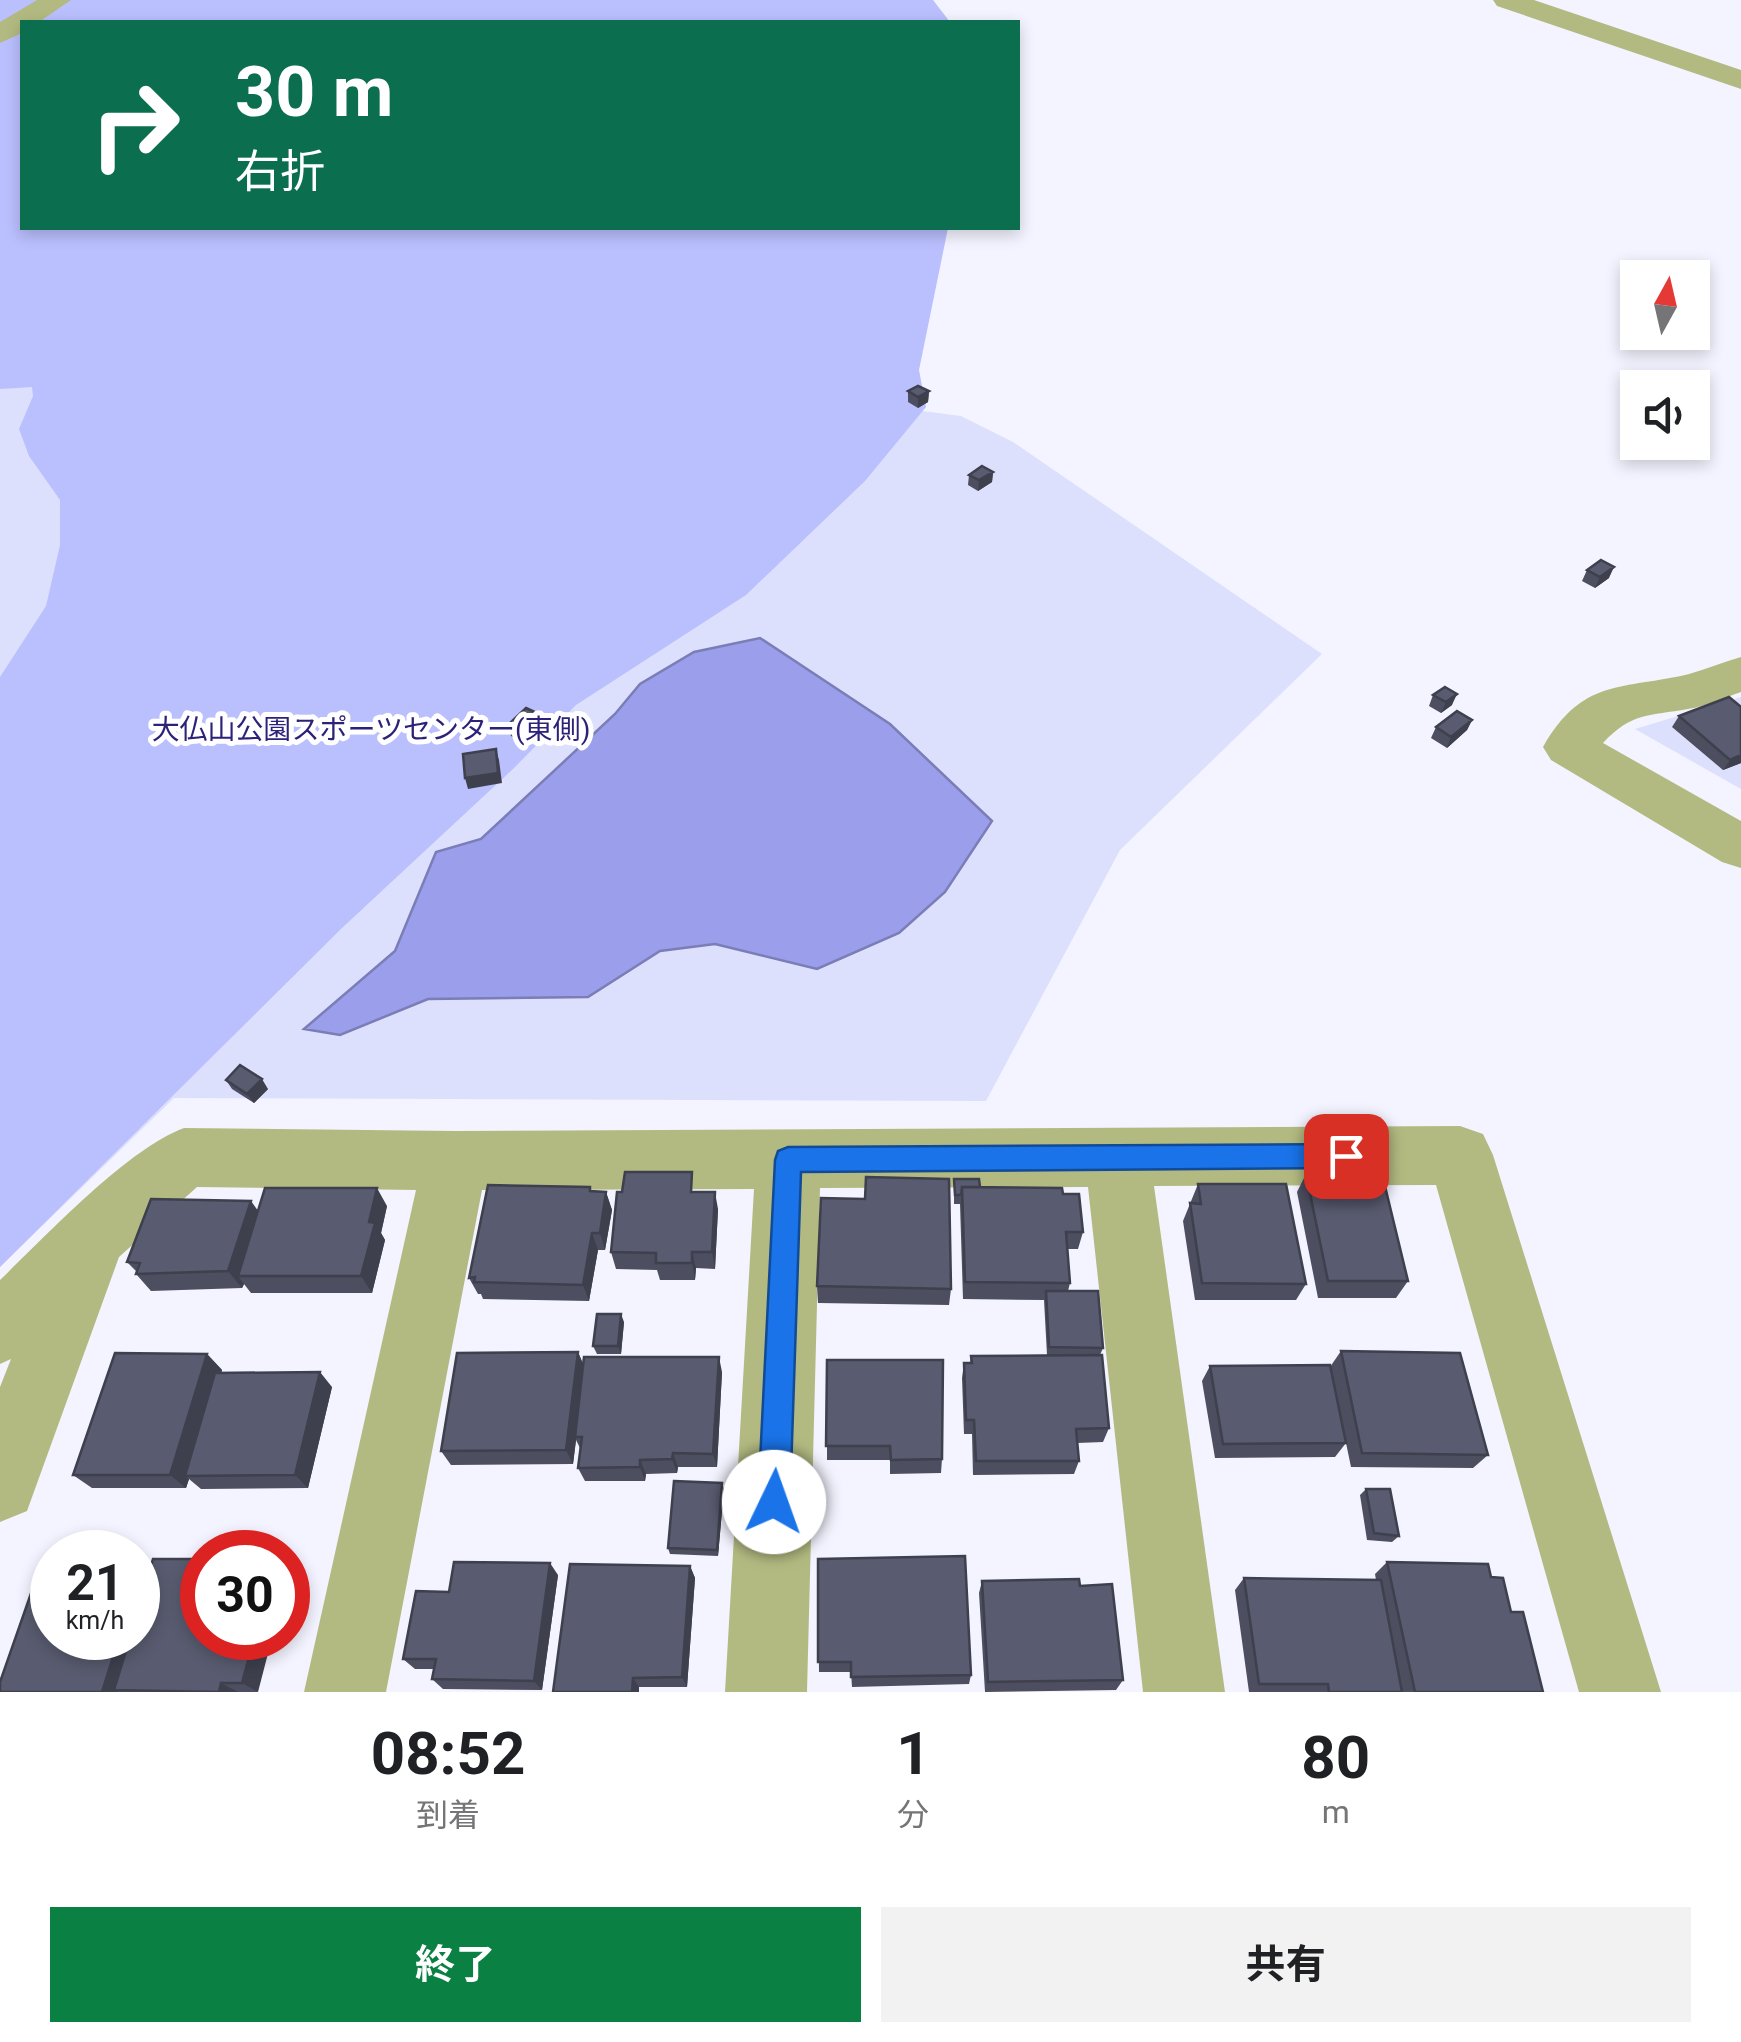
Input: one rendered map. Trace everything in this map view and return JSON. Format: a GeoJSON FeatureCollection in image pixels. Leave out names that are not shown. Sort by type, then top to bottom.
{"type":"FeatureCollection","features":[{"type":"Feature","properties":{"kind":"street"},"geometry":{"type":"LineString","coordinates":[[23,20],[57,0]]}},
{"type":"Feature","properties":{"kind":"street"},"geometry":{"type":"LineString","coordinates":[[1507,0],[1741,80]]}},
{"type":"Feature","properties":{"kind":"street"},"geometry":{"type":"LineString","coordinates":[[1741,674],[1691,691],[1635,698],[1603,711],[1569,747],[1741,847]]}},
{"type":"Feature","properties":{"kind":"street"},"geometry":{"type":"LineString","coordinates":[[0,1329],[93,1236],[184,1157],[455,1161],[1460,1155],[1620,1692]]}},
{"type":"Feature","properties":{"kind":"street"},"geometry":{"type":"LineString","coordinates":[[1117,1157],[1184,1692]]}},
{"type":"Feature","properties":{"kind":"street"},"geometry":{"type":"LineString","coordinates":[[766,1692],[788,1160]]}},
{"type":"Feature","properties":{"kind":"street"},"geometry":{"type":"LineString","coordinates":[[344,1692],[455,1161]]}},
{"type":"Feature","properties":{"kind":"street"},"geometry":{"type":"LineString","coordinates":[[0,1484],[93,1236]]}},
{"type":"Feature","properties":{"kind":"green space"},"geometry":{"type":"Polygon","coordinates":[[[0,0],[933,0],[948,20],[20,20],[20,230],[948,230],[919,370],[926,407],[865,481],[746,595],[576,705],[342,928],[0,1267],[0,677],[46,606],[60,545],[60,500],[29,456],[19,429],[33,396],[32,387],[0,389],[0,0]]]}},
{"type":"Feature","properties":{"kind":"green space","name":"大仏山公園スポーツセンター(東側)"},"geometry":{"type":"Polygon","coordinates":[[[0,199],[20,230],[900,408],[961,416],[1013,442],[1322,654],[1120,850],[986,1101],[174,1098],[0,1267],[0,199]]]}},
{"type":"Feature","properties":{"kind":"green space"},"geometry":{"type":"Polygon","coordinates":[[[1741,697],[1741,789],[1635,729],[1741,697]]]}},
{"type":"Feature","properties":{"kind":"shaded area"},"geometry":{"type":"Polygon","coordinates":[[[760,638],[890,724],[992,821],[945,892],[899,933],[817,969],[715,944],[660,951],[588,997],[428,999],[340,1035],[304,1029],[395,951],[436,852],[481,839],[615,714],[640,684],[694,652],[760,638]]]}},
{"type":"Feature","properties":{"kind":"building"},"geometry":{"type":"Polygon","coordinates":[[[918,386],[929,391],[918,397],[908,391],[918,386]]]}},
{"type":"Feature","properties":{"kind":"building"},"geometry":{"type":"Polygon","coordinates":[[[982,466],[993,472],[979,480],[969,475],[982,466]]]}},
{"type":"Feature","properties":{"kind":"building"},"geometry":{"type":"Polygon","coordinates":[[[1601,560],[1614,567],[1600,577],[1587,570],[1601,560]]]}},
{"type":"Feature","properties":{"kind":"building"},"geometry":{"type":"Polygon","coordinates":[[[1445,687],[1457,694],[1446,702],[1433,695],[1445,687]]]}},
{"type":"Feature","properties":{"kind":"building"},"geometry":{"type":"Polygon","coordinates":[[[1729,697],[1741,707],[1741,755],[1730,760],[1679,716],[1729,697]]]}},
{"type":"Feature","properties":{"kind":"building"},"geometry":{"type":"Polygon","coordinates":[[[526,708],[541,715],[523,733],[508,725],[526,708]]]}},
{"type":"Feature","properties":{"kind":"building"},"geometry":{"type":"Polygon","coordinates":[[[1457,711],[1472,720],[1451,737],[1436,727],[1457,711]]]}},
{"type":"Feature","properties":{"kind":"building"},"geometry":{"type":"Polygon","coordinates":[[[496,749],[498,773],[465,778],[463,754],[496,749]]]}},
{"type":"Feature","properties":{"kind":"building"},"geometry":{"type":"Polygon","coordinates":[[[240,1065],[262,1079],[247,1094],[226,1080],[240,1065]]]}},
{"type":"Feature","properties":{"kind":"building"},"geometry":{"type":"Polygon","coordinates":[[[625,1172],[692,1172],[691,1192],[715,1192],[712,1252],[692,1252],[692,1263],[656,1263],[656,1253],[611,1252],[617,1192],[622,1192],[625,1172]]]}},
{"type":"Feature","properties":{"kind":"building"},"geometry":{"type":"Polygon","coordinates":[[[1306,1174],[1382,1174],[1408,1281],[1328,1281],[1306,1174]]]}},
{"type":"Feature","properties":{"kind":"building"},"geometry":{"type":"Polygon","coordinates":[[[866,1177],[949,1179],[951,1289],[817,1286],[821,1198],[865,1199],[866,1177]]]}},
{"type":"Feature","properties":{"kind":"building"},"geometry":{"type":"Polygon","coordinates":[[[954,1179],[979,1179],[980,1187],[962,1187],[961,1195],[955,1195],[954,1179]]]}},
{"type":"Feature","properties":{"kind":"building"},"geometry":{"type":"Polygon","coordinates":[[[1198,1184],[1286,1184],[1306,1284],[1202,1283],[1190,1203],[1201,1204],[1198,1184]]]}},
{"type":"Feature","properties":{"kind":"building"},"geometry":{"type":"Polygon","coordinates":[[[488,1185],[590,1187],[590,1191],[606,1192],[600,1233],[592,1233],[583,1285],[474,1282],[475,1277],[469,1278],[488,1185]]]}},
{"type":"Feature","properties":{"kind":"building"},"geometry":{"type":"Polygon","coordinates":[[[962,1187],[1062,1188],[1063,1194],[1079,1194],[1083,1232],[1066,1232],[1070,1283],[965,1282],[962,1187]]]}},
{"type":"Feature","properties":{"kind":"building"},"geometry":{"type":"Polygon","coordinates":[[[265,1188],[377,1188],[369,1222],[375,1223],[361,1276],[238,1276],[265,1188]]]}},
{"type":"Feature","properties":{"kind":"building"},"geometry":{"type":"Polygon","coordinates":[[[151,1199],[251,1201],[228,1271],[136,1274],[140,1263],[127,1262],[151,1199]]]}},
{"type":"Feature","properties":{"kind":"building"},"geometry":{"type":"Polygon","coordinates":[[[1046,1291],[1098,1291],[1103,1348],[1049,1347],[1046,1291]]]}},
{"type":"Feature","properties":{"kind":"building"},"geometry":{"type":"Polygon","coordinates":[[[597,1314],[621,1314],[618,1346],[593,1346],[597,1314]]]}},
{"type":"Feature","properties":{"kind":"building"},"geometry":{"type":"Polygon","coordinates":[[[1341,1351],[1460,1353],[1488,1455],[1362,1453],[1341,1351]]]}},
{"type":"Feature","properties":{"kind":"building"},"geometry":{"type":"Polygon","coordinates":[[[578,1352],[566,1450],[441,1451],[457,1353],[578,1352]]]}},
{"type":"Feature","properties":{"kind":"building"},"geometry":{"type":"Polygon","coordinates":[[[115,1353],[207,1354],[170,1475],[73,1475],[115,1353]]]}},
{"type":"Feature","properties":{"kind":"building"},"geometry":{"type":"Polygon","coordinates":[[[1102,1355],[1109,1428],[1076,1429],[1079,1461],[976,1461],[974,1420],[966,1420],[964,1363],[972,1363],[971,1356],[1102,1355]]]}},
{"type":"Feature","properties":{"kind":"building"},"geometry":{"type":"Polygon","coordinates":[[[584,1357],[719,1357],[713,1454],[673,1453],[672,1459],[640,1460],[640,1467],[578,1468],[582,1437],[575,1437],[584,1357]]]}},
{"type":"Feature","properties":{"kind":"building"},"geometry":{"type":"Polygon","coordinates":[[[827,1360],[943,1360],[942,1459],[891,1460],[890,1446],[826,1446],[827,1360]]]}},
{"type":"Feature","properties":{"kind":"building"},"geometry":{"type":"Polygon","coordinates":[[[1330,1365],[1346,1443],[1223,1444],[1210,1366],[1330,1365]]]}},
{"type":"Feature","properties":{"kind":"building"},"geometry":{"type":"Polygon","coordinates":[[[320,1372],[295,1475],[185,1476],[215,1373],[320,1372]]]}},
{"type":"Feature","properties":{"kind":"building"},"geometry":{"type":"Polygon","coordinates":[[[674,1481],[722,1483],[717,1550],[668,1548],[674,1481]]]}},
{"type":"Feature","properties":{"kind":"building"},"geometry":{"type":"Polygon","coordinates":[[[1366,1489],[1390,1489],[1399,1536],[1374,1533],[1366,1489]]]}},
{"type":"Feature","properties":{"kind":"building"},"geometry":{"type":"Polygon","coordinates":[[[965,1556],[971,1675],[851,1677],[851,1662],[818,1662],[818,1559],[965,1556]]]}},
{"type":"Feature","properties":{"kind":"building"},"geometry":{"type":"Polygon","coordinates":[[[160,1559],[180,1559],[180,1660],[248,1660],[242,1683],[221,1683],[219,1692],[114,1690],[123,1660],[160,1660],[160,1559]]]}},
{"type":"Feature","properties":{"kind":"building"},"geometry":{"type":"Polygon","coordinates":[[[454,1562],[550,1563],[534,1681],[432,1679],[436,1659],[403,1659],[416,1591],[449,1592],[454,1562]]]}},
{"type":"Feature","properties":{"kind":"building"},"geometry":{"type":"Polygon","coordinates":[[[1387,1562],[1488,1564],[1491,1577],[1503,1578],[1511,1612],[1523,1612],[1543,1692],[1415,1692],[1387,1562]]]}},
{"type":"Feature","properties":{"kind":"building"},"geometry":{"type":"Polygon","coordinates":[[[570,1564],[690,1566],[682,1677],[633,1678],[632,1692],[553,1692],[570,1564]]]}},
{"type":"Feature","properties":{"kind":"building"},"geometry":{"type":"Polygon","coordinates":[[[1244,1578],[1381,1580],[1402,1692],[1329,1692],[1328,1684],[1259,1684],[1244,1578]]]}},
{"type":"Feature","properties":{"kind":"building"},"geometry":{"type":"Polygon","coordinates":[[[1079,1579],[1080,1586],[1112,1584],[1123,1680],[988,1682],[982,1581],[1079,1579]]]}},
{"type":"Feature","properties":{"kind":"building"},"geometry":{"type":"Polygon","coordinates":[[[30,1596],[30,1660],[112,1660],[102,1692],[0,1692],[30,1596]]]}},
{"type":"Feature","properties":{"kind":"route"},"geometry":{"type":"LineString","coordinates":[[774,1502],[788,1160],[1346,1156]]}}]}
